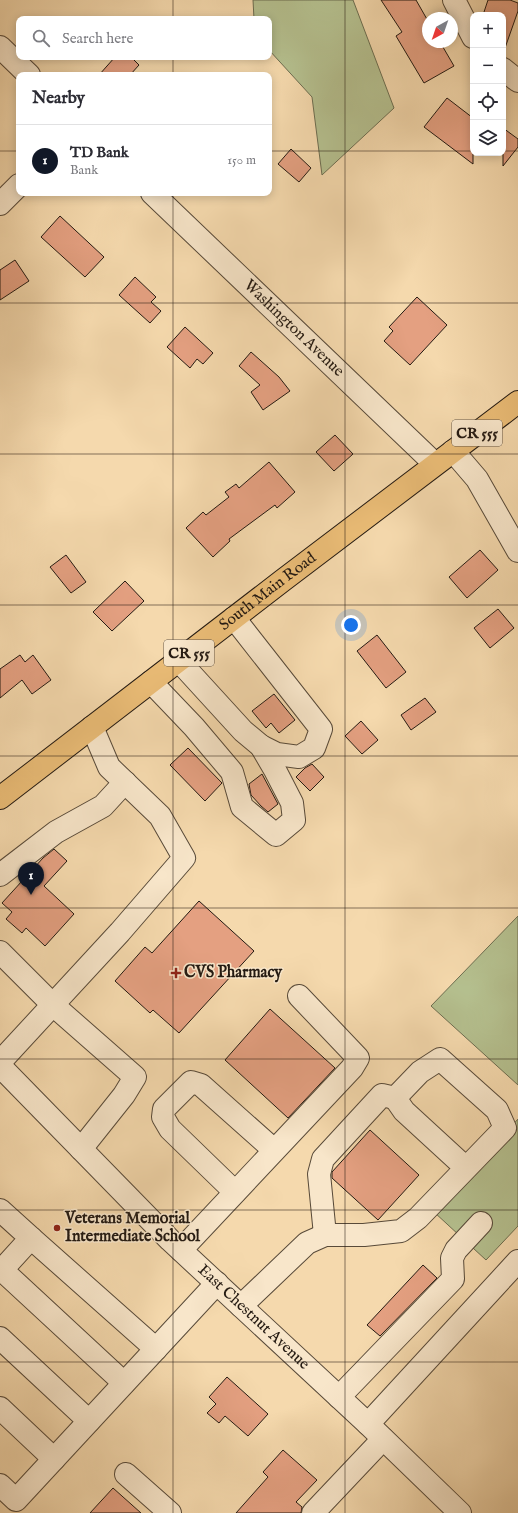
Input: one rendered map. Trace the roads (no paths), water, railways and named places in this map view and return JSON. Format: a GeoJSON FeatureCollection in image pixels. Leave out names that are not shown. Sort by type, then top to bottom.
{"type":"FeatureCollection","features":[{"type":"Feature","properties":{"kind":"main road","name":"South Main Road"},"geometry":{"type":"LineString","coordinates":[[0,798],[518,402]]}},
{"type":"Feature","properties":{"kind":"street"},"geometry":{"type":"LineString","coordinates":[[454,0],[470,31]]}},
{"type":"Feature","properties":{"kind":"street"},"geometry":{"type":"LineString","coordinates":[[0,47],[26,72]]}},
{"type":"Feature","properties":{"kind":"street"},"geometry":{"type":"LineString","coordinates":[[506,71],[518,81]]}},
{"type":"Feature","properties":{"kind":"street"},"geometry":{"type":"LineString","coordinates":[[0,204],[16,187]]}},
{"type":"Feature","properties":{"kind":"street","name":"Washington Avenue"},"geometry":{"type":"LineString","coordinates":[[155,196],[435,464]]}},
{"type":"Feature","properties":{"kind":"street"},"geometry":{"type":"LineString","coordinates":[[453,451],[477,479],[511,529],[518,551]]}},
{"type":"Feature","properties":{"kind":"street"},"geometry":{"type":"LineString","coordinates":[[234,618],[322,729],[314,748],[298,756],[278,754],[260,746]]}},
{"type":"Feature","properties":{"kind":"street"},"geometry":{"type":"LineString","coordinates":[[151,682],[194,727],[232,772],[242,807],[276,835],[294,820],[292,803],[275,770],[260,746],[243,731],[179,660]]}},
{"type":"Feature","properties":{"kind":"street"},"geometry":{"type":"LineString","coordinates":[[0,1062],[120,932],[184,858],[160,816],[109,767],[92,727]]}},
{"type":"Feature","properties":{"kind":"street"},"geometry":{"type":"LineString","coordinates":[[0,875],[56,832],[103,806],[125,782]]}},
{"type":"Feature","properties":{"kind":"street"},"geometry":{"type":"LineString","coordinates":[[0,952],[53,1005],[135,1077],[124,1095],[81,1149]]}},
{"type":"Feature","properties":{"kind":"street"},"geometry":{"type":"LineString","coordinates":[[181,1250],[352,1068],[358,1058],[299,996]]}},
{"type":"Feature","properties":{"kind":"street"},"geometry":{"type":"LineString","coordinates":[[241,1306],[307,1243],[325,1235],[364,1235],[401,1231],[418,1218],[505,1128],[497,1110],[440,1059],[420,1072],[395,1098]]}},
{"type":"Feature","properties":{"kind":"street","name":"East Chestnut Avenue"},"geometry":{"type":"LineString","coordinates":[[0,1066],[181,1250],[384,1439],[460,1513]]}},
{"type":"Feature","properties":{"kind":"street"},"geometry":{"type":"LineString","coordinates":[[235,1192],[170,1129],[163,1118],[164,1109],[191,1082],[201,1085],[274,1150]]}},
{"type":"Feature","properties":{"kind":"street"},"geometry":{"type":"LineString","coordinates":[[325,1235],[319,1174],[323,1158],[382,1095],[395,1098],[404,1111],[466,1168]]}},
{"type":"Feature","properties":{"kind":"street"},"geometry":{"type":"LineString","coordinates":[[0,1210],[156,1349]]}},
{"type":"Feature","properties":{"kind":"street"},"geometry":{"type":"LineString","coordinates":[[339,1397],[453,1279],[452,1258],[456,1250],[481,1223]]}},
{"type":"Feature","properties":{"kind":"street"},"geometry":{"type":"LineString","coordinates":[[31,1238],[1,1271],[124,1383]]}},
{"type":"Feature","properties":{"kind":"street"},"geometry":{"type":"LineString","coordinates":[[368,1424],[518,1261]]}},
{"type":"Feature","properties":{"kind":"street"},"geometry":{"type":"LineString","coordinates":[[0,1485],[16,1500],[217,1283]]}},
{"type":"Feature","properties":{"kind":"street"},"geometry":{"type":"LineString","coordinates":[[0,1338],[89,1422]]}},
{"type":"Feature","properties":{"kind":"street"},"geometry":{"type":"LineString","coordinates":[[0,1408],[54,1459]]}},
{"type":"Feature","properties":{"kind":"street"},"geometry":{"type":"LineString","coordinates":[[313,1513],[384,1439]]}},
{"type":"Feature","properties":{"kind":"street"},"geometry":{"type":"LineString","coordinates":[[126,1474],[170,1513]]}},
{"type":"Feature","properties":{"kind":"place","name":"TD Bank"},"geometry":{"type":"Point","coordinates":[31,895]}},
{"type":"Feature","properties":{"kind":"place","name":"CVS Pharmacy"},"geometry":{"type":"Point","coordinates":[176,973]}},
{"type":"Feature","properties":{"kind":"place","name":"Veterans Memorial Intermediate School"},"geometry":{"type":"Point","coordinates":[57,1228]}}]}
